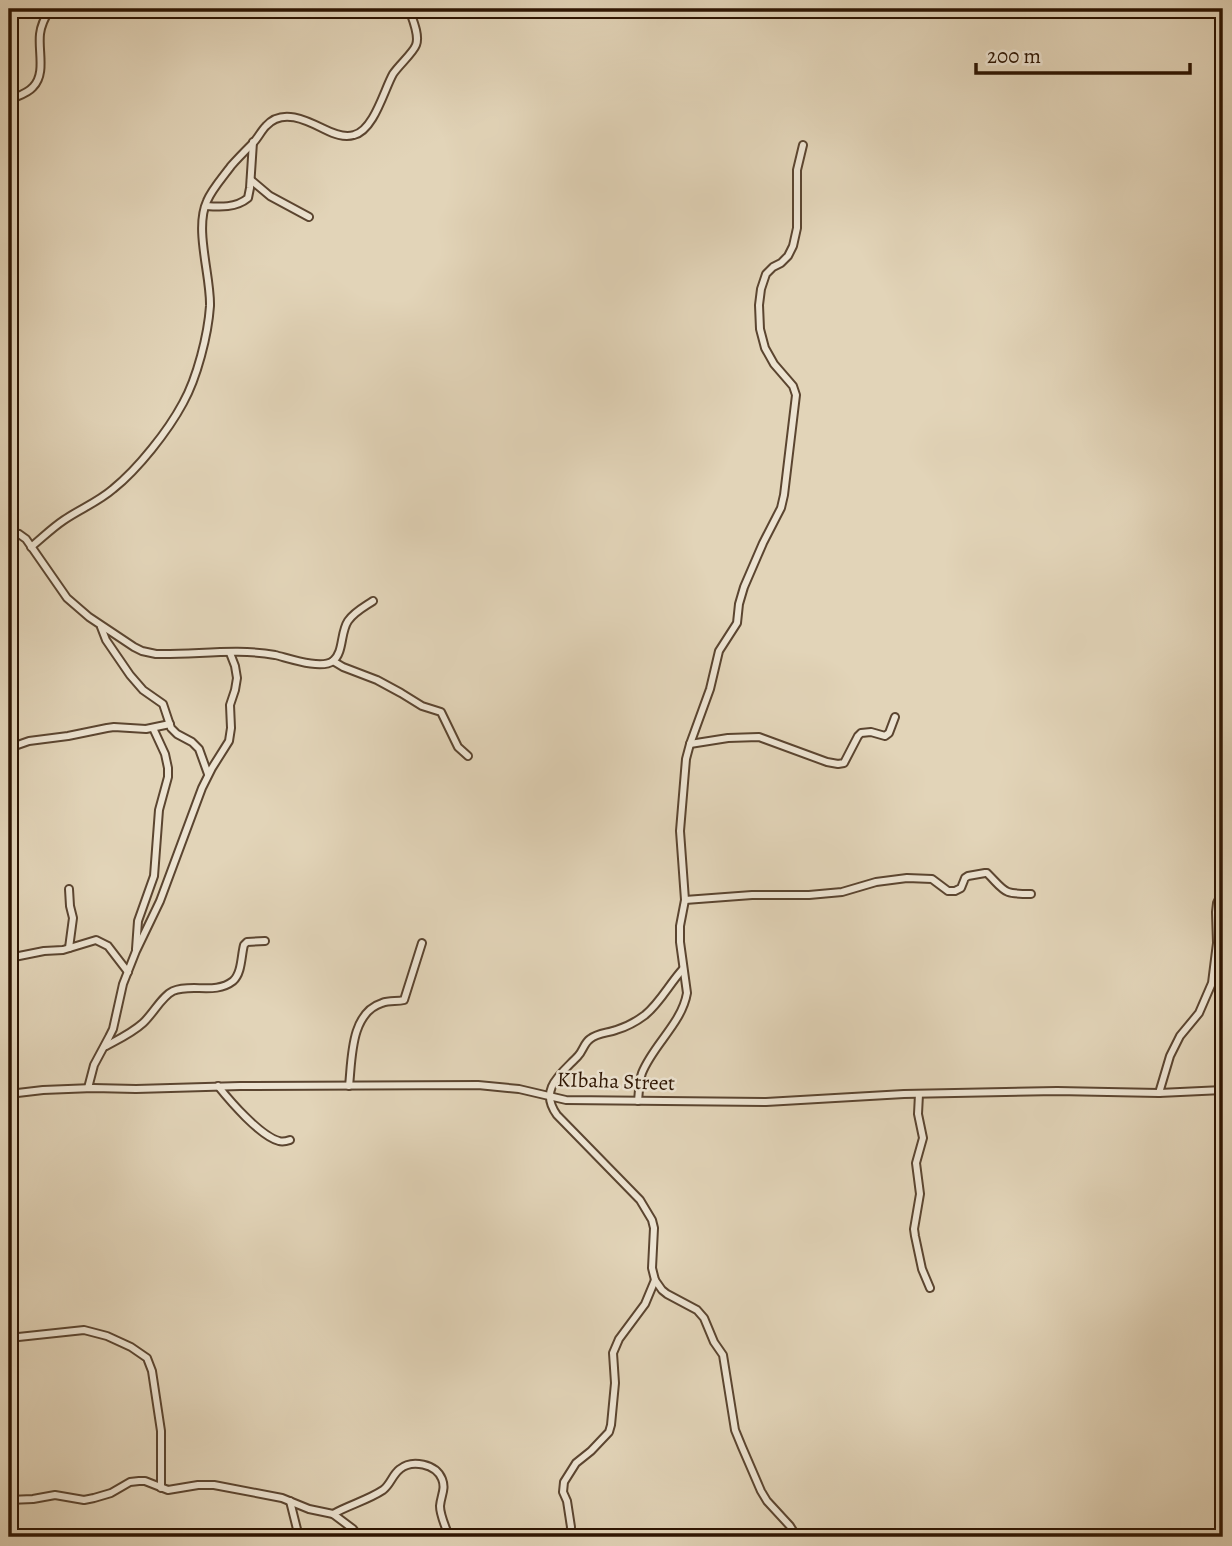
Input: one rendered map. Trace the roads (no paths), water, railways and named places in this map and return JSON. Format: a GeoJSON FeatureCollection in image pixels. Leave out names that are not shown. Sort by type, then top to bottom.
{"type":"FeatureCollection","features":[{"type":"Feature","properties":{"kind":"street"},"geometry":{"type":"LineString","coordinates":[[9,100],[28,92],[40,78],[40,32],[50,9]]}},
{"type":"Feature","properties":{"kind":"street"},"geometry":{"type":"LineString","coordinates":[[31,547],[65,519],[89,507],[113,490],[136,468],[184,402],[201,357],[210,306],[202,228],[206,201],[238,158],[271,121],[280,117],[296,117],[336,135],[353,136],[368,126],[393,74],[416,44],[409,9]]}},
{"type":"Feature","properties":{"kind":"street"},"geometry":{"type":"LineString","coordinates":[[206,205],[237,205],[248,198],[253,142]]}},
{"type":"Feature","properties":{"kind":"street"},"geometry":{"type":"LineString","coordinates":[[638,1101],[643,1070],[686,998],[680,926],[685,900],[681,809],[686,760],[710,689],[719,651],[737,623],[744,587],[762,543],[781,508],[786,485],[796,395],[793,386],[765,348],[760,329],[759,305],[766,274],[788,256],[793,246],[797,228],[797,170],[803,145]]}},
{"type":"Feature","properties":{"kind":"street"},"geometry":{"type":"LineString","coordinates":[[251,180],[270,195],[309,218]]}},
{"type":"Feature","properties":{"kind":"street"},"geometry":{"type":"LineString","coordinates":[[9,533],[19,534],[26,539],[67,598],[102,627],[142,651],[172,654],[253,652],[313,664],[327,664],[337,655],[348,622],[354,614],[373,601]]}},
{"type":"Feature","properties":{"kind":"street"},"geometry":{"type":"LineString","coordinates":[[102,627],[111,649],[137,684],[163,704],[171,728],[198,748],[208,774]]}},
{"type":"Feature","properties":{"kind":"street"},"geometry":{"type":"LineString","coordinates":[[88,1088],[93,1065],[113,1028],[120,992],[136,951],[160,901],[208,774],[224,751],[230,735],[230,705],[237,678],[230,653]]}},
{"type":"Feature","properties":{"kind":"street"},"geometry":{"type":"LineString","coordinates":[[333,661],[377,680],[422,706],[441,712],[458,747],[468,756]]}},
{"type":"Feature","properties":{"kind":"street"},"geometry":{"type":"LineString","coordinates":[[690,744],[708,740],[758,737],[838,764],[844,763],[858,736],[866,732],[886,736],[895,717]]}},
{"type":"Feature","properties":{"kind":"street"},"geometry":{"type":"LineString","coordinates":[[9,748],[29,741],[114,727],[137,729],[170,724]]}},
{"type":"Feature","properties":{"kind":"street"},"geometry":{"type":"LineString","coordinates":[[136,951],[138,921],[154,876],[159,810],[168,777],[165,754],[153,728]]}},
{"type":"Feature","properties":{"kind":"street"},"geometry":{"type":"LineString","coordinates":[[685,900],[752,895],[809,895],[907,878],[932,879],[948,891],[956,891],[968,876],[985,873],[1008,893],[1031,894]]}},
{"type":"Feature","properties":{"kind":"street"},"geometry":{"type":"LineString","coordinates":[[69,889],[74,918],[69,948]]}},
{"type":"Feature","properties":{"kind":"street"},"geometry":{"type":"LineString","coordinates":[[1159,1093],[1170,1056],[1180,1037],[1199,1013],[1212,983],[1217,943],[1217,903],[1223,891]]}},
{"type":"Feature","properties":{"kind":"street"},"geometry":{"type":"LineString","coordinates":[[9,958],[69,948],[90,941],[102,942],[128,972]]}},
{"type":"Feature","properties":{"kind":"street"},"geometry":{"type":"LineString","coordinates":[[104,1046],[142,1024],[166,995],[174,990],[194,987],[207,989],[233,981],[238,974],[244,945],[247,942],[265,941]]}},
{"type":"Feature","properties":{"kind":"street"},"geometry":{"type":"LineString","coordinates":[[349,1086],[360,1023],[380,1003],[404,1000],[422,943]]}},
{"type":"Feature","properties":{"kind":"street"},"geometry":{"type":"LineString","coordinates":[[683,969],[644,1015],[620,1029],[589,1039],[580,1054],[550,1089],[550,1105],[640,1200],[647,1211],[654,1228],[652,1268],[655,1280],[667,1294],[704,1318],[723,1355],[738,1439],[761,1491],[797,1537]]}},
{"type":"Feature","properties":{"kind":"street","name":"KIbaha Street"},"geometry":{"type":"LineString","coordinates":[[9,1094],[88,1088],[478,1085],[519,1089],[575,1100],[766,1102],[919,1094],[1057,1091],[1159,1093],[1223,1090]]}},
{"type":"Feature","properties":{"kind":"street"},"geometry":{"type":"LineString","coordinates":[[218,1086],[236,1108],[257,1127],[279,1141],[290,1140]]}},
{"type":"Feature","properties":{"kind":"street"},"geometry":{"type":"LineString","coordinates":[[919,1094],[918,1114],[923,1138],[916,1163],[919,1194],[914,1229],[920,1262],[930,1289]]}},
{"type":"Feature","properties":{"kind":"street"},"geometry":{"type":"LineString","coordinates":[[570,1537],[571,1527],[562,1485],[576,1463],[609,1432],[615,1383],[613,1353],[619,1339],[645,1304],[655,1280]]}},
{"type":"Feature","properties":{"kind":"street"},"geometry":{"type":"LineString","coordinates":[[9,1338],[84,1330],[107,1336],[141,1352],[150,1364],[155,1382],[161,1431],[161,1488]]}},
{"type":"Feature","properties":{"kind":"street"},"geometry":{"type":"LineString","coordinates":[[333,1514],[387,1487],[397,1471],[404,1466],[422,1464],[440,1474],[443,1481],[440,1507],[449,1537]]}},
{"type":"Feature","properties":{"kind":"street"},"geometry":{"type":"LineString","coordinates":[[9,1500],[55,1495],[94,1499],[130,1482],[139,1481],[173,1490],[214,1485],[290,1501],[333,1514],[359,1537]]}},
{"type":"Feature","properties":{"kind":"street"},"geometry":{"type":"LineString","coordinates":[[290,1501],[299,1537]]}}]}
